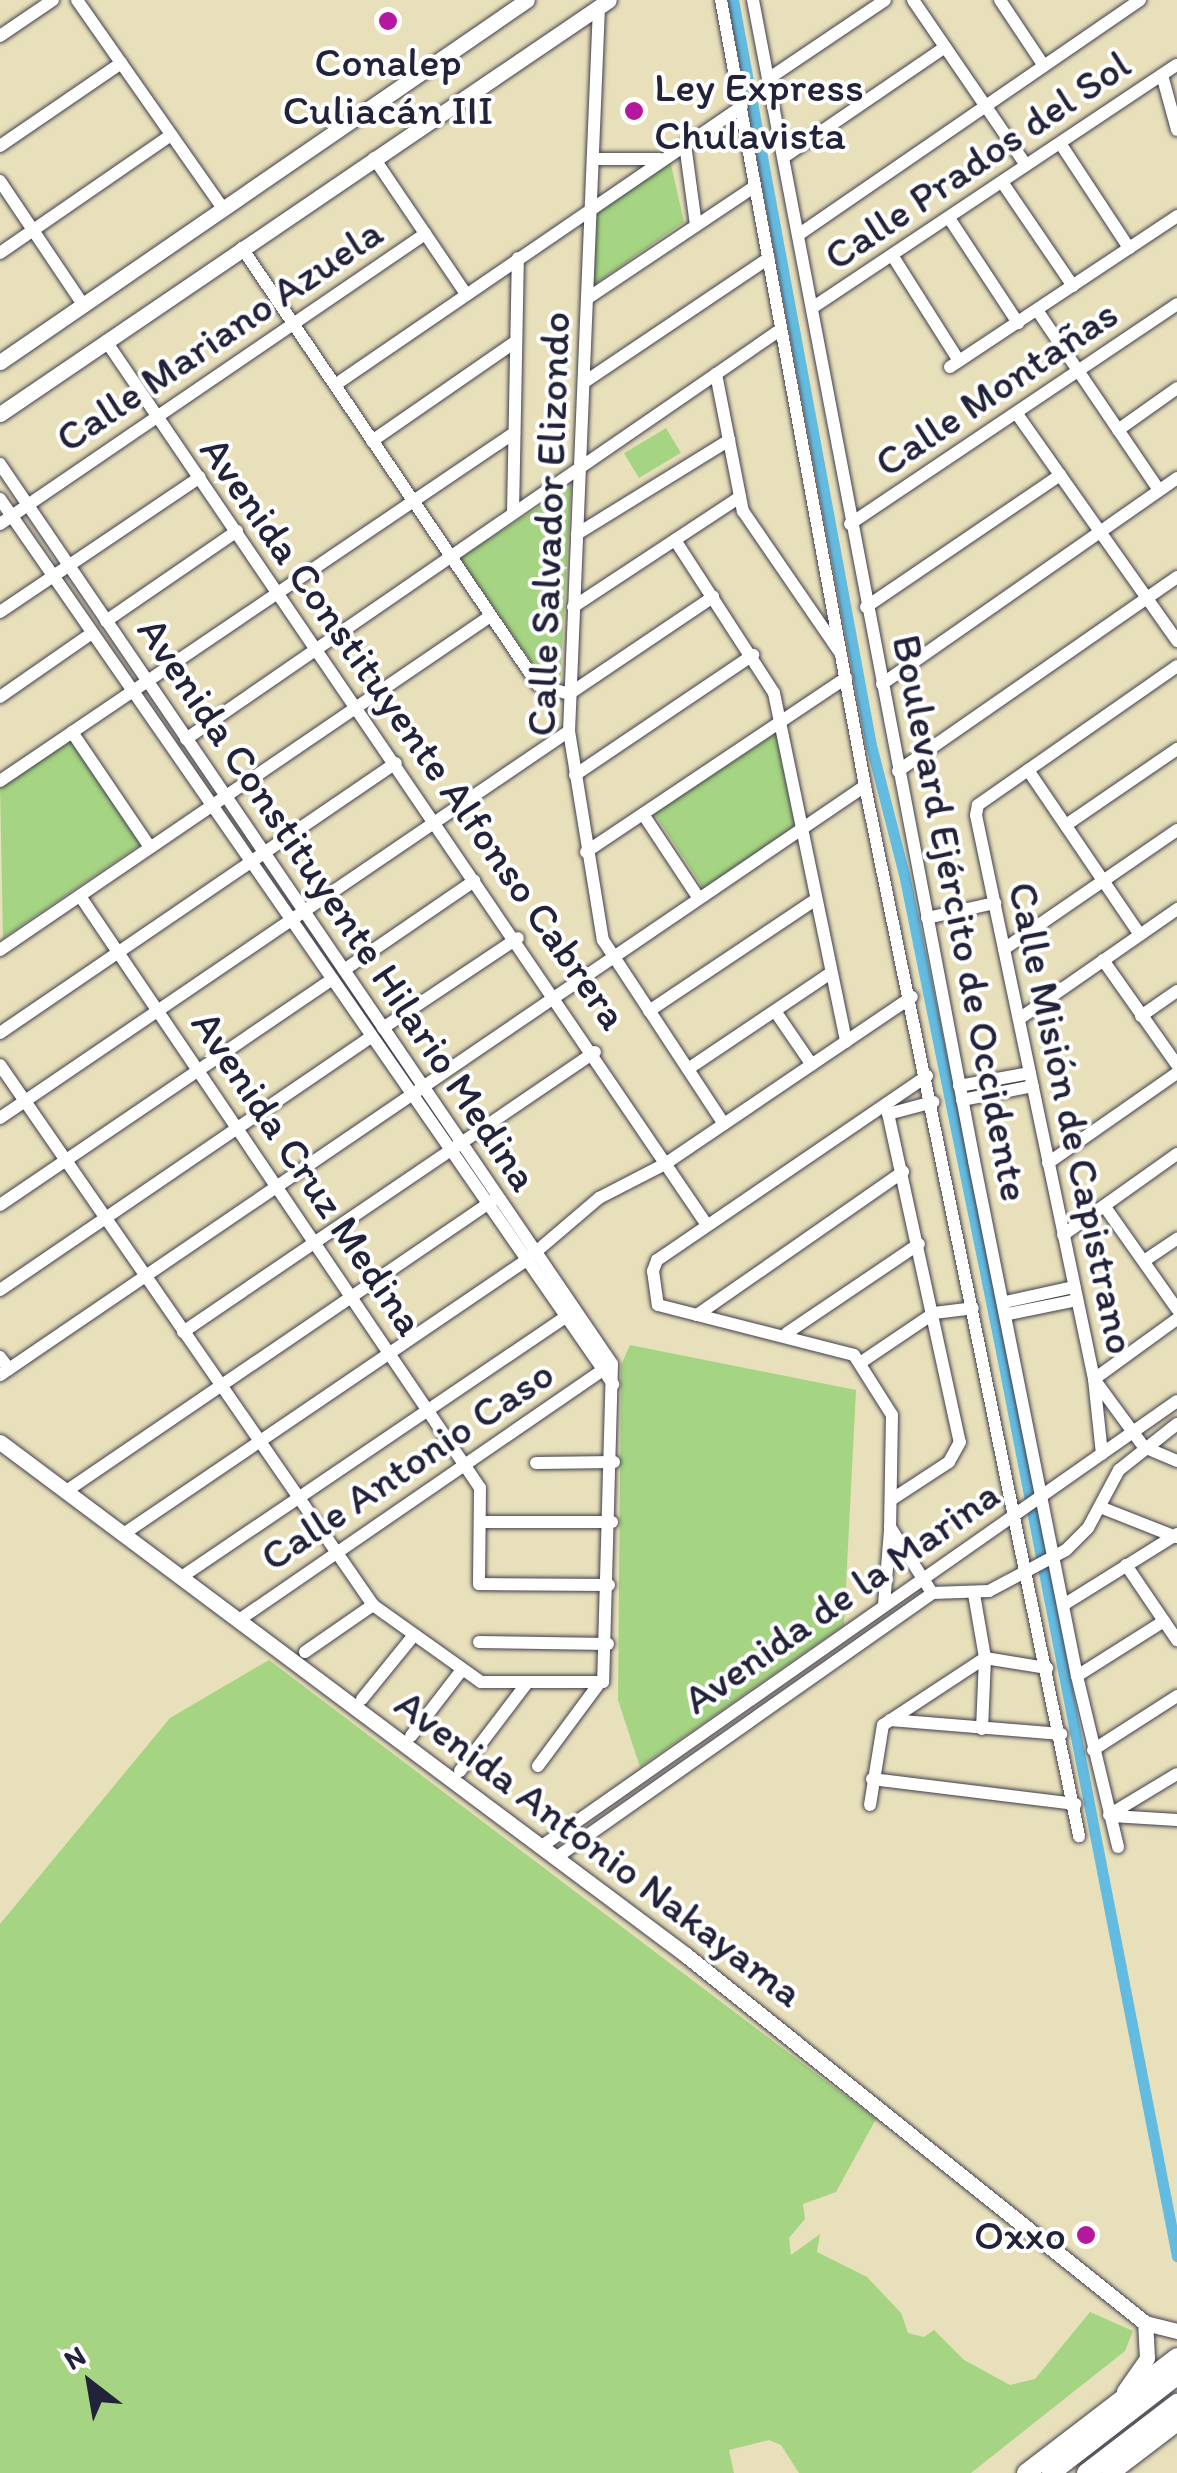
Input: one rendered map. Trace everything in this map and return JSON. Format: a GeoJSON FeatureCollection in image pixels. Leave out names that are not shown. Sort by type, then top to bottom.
{"type":"FeatureCollection","features":[{"type":"Feature","properties":{"kind":"highway"},"geometry":{"type":"LineString","coordinates":[[1026,2473],[1177,2356]]}},
{"type":"Feature","properties":{"kind":"highway"},"geometry":{"type":"LineString","coordinates":[[1051,2473],[1172,2380]]}},
{"type":"Feature","properties":{"kind":"highway"},"geometry":{"type":"LineString","coordinates":[[1086,2473],[1177,2403]]}},
{"type":"Feature","properties":{"kind":"highway"},"geometry":{"type":"LineString","coordinates":[[1110,2473],[1177,2422]]}},
{"type":"Feature","properties":{"kind":"main road"},"geometry":{"type":"LineString","coordinates":[[0,362],[526,0]]}},
{"type":"Feature","properties":{"kind":"main road"},"geometry":{"type":"LineString","coordinates":[[0,414],[604,3]]}},
{"type":"Feature","properties":{"kind":"main road","name":"Avenida Antonio Nakayama"},"geometry":{"type":"LineString","coordinates":[[0,1442],[557,1857],[1146,2324],[1177,2331]]}},
{"type":"Feature","properties":{"kind":"main road"},"geometry":{"type":"LineString","coordinates":[[1111,2407],[1147,2358],[1146,2324]]}},
{"type":"Feature","properties":{"kind":"street"},"geometry":{"type":"LineString","coordinates":[[0,36],[53,0]]}},
{"type":"Feature","properties":{"kind":"street"},"geometry":{"type":"LineString","coordinates":[[77,0],[224,210]]}},
{"type":"Feature","properties":{"kind":"street","name":"Boulevard Ejército de Occidente"},"geometry":{"type":"LineString","coordinates":[[721,0],[769,258],[777,332],[866,786],[1031,1571],[1079,1836]]}},
{"type":"Feature","properties":{"kind":"street","name":"Boulevard Ejército de Occidente"},"geometry":{"type":"LineString","coordinates":[[753,0],[850,524],[1007,1308],[1052,1558],[1118,1846]]}},
{"type":"Feature","properties":{"kind":"street"},"geometry":{"type":"LineString","coordinates":[[768,78],[885,0]]}},
{"type":"Feature","properties":{"kind":"street"},"geometry":{"type":"LineString","coordinates":[[913,0],[1026,165]]}},
{"type":"Feature","properties":{"kind":"street"},"geometry":{"type":"LineString","coordinates":[[798,235],[1140,0]]}},
{"type":"Feature","properties":{"kind":"street"},"geometry":{"type":"LineString","coordinates":[[1004,2],[1044,66]]}},
{"type":"Feature","properties":{"kind":"street","name":"Calle Salvador Elizondo"},"geometry":{"type":"LineString","coordinates":[[604,3],[569,731],[599,925],[612,956],[724,1124]]}},
{"type":"Feature","properties":{"kind":"street"},"geometry":{"type":"LineString","coordinates":[[784,156],[945,47]]}},
{"type":"Feature","properties":{"kind":"street"},"geometry":{"type":"LineString","coordinates":[[0,146],[120,62]]}},
{"type":"Feature","properties":{"kind":"street","name":"Calle Prados del Sol"},"geometry":{"type":"LineString","coordinates":[[812,308],[1177,64]]}},
{"type":"Feature","properties":{"kind":"street"},"geometry":{"type":"LineString","coordinates":[[1162,74],[1177,130]]}},
{"type":"Feature","properties":{"kind":"street"},"geometry":{"type":"LineString","coordinates":[[335,384],[742,106]]}},
{"type":"Feature","properties":{"kind":"street"},"geometry":{"type":"LineString","coordinates":[[0,254],[172,135]]}},
{"type":"Feature","properties":{"kind":"street"},"geometry":{"type":"LineString","coordinates":[[1060,143],[1129,248]]}},
{"type":"Feature","properties":{"kind":"street"},"geometry":{"type":"LineString","coordinates":[[685,144],[696,226]]}},
{"type":"Feature","properties":{"kind":"street"},"geometry":{"type":"LineString","coordinates":[[374,158],[466,294]]}},
{"type":"Feature","properties":{"kind":"street"},"geometry":{"type":"LineString","coordinates":[[594,160],[663,160]]}},
{"type":"Feature","properties":{"kind":"street"},"geometry":{"type":"LineString","coordinates":[[0,181],[84,306]]}},
{"type":"Feature","properties":{"kind":"street"},"geometry":{"type":"LineString","coordinates":[[1002,182],[1073,286]]}},
{"type":"Feature","properties":{"kind":"street"},"geometry":{"type":"LineString","coordinates":[[588,298],[755,186]]}},
{"type":"Feature","properties":{"kind":"street"},"geometry":{"type":"LineString","coordinates":[[892,256],[954,364],[1177,216]]}},
{"type":"Feature","properties":{"kind":"street"},"geometry":{"type":"LineString","coordinates":[[950,218],[1018,322]]}},
{"type":"Feature","properties":{"kind":"street","name":"Calle Mariano Azuela"},"geometry":{"type":"LineString","coordinates":[[6,520],[425,234]]}},
{"type":"Feature","properties":{"kind":"street"},"geometry":{"type":"LineString","coordinates":[[242,248],[538,685],[569,694],[713,597]]}},
{"type":"Feature","properties":{"kind":"street"},"geometry":{"type":"LineString","coordinates":[[513,513],[518,258]]}},
{"type":"Feature","properties":{"kind":"street"},"geometry":{"type":"LineString","coordinates":[[586,381],[769,258]]}},
{"type":"Feature","properties":{"kind":"street","name":"Calle Montañas"},"geometry":{"type":"LineString","coordinates":[[850,524],[1177,304]]}},
{"type":"Feature","properties":{"kind":"street"},"geometry":{"type":"LineString","coordinates":[[1037,310],[1159,490]]}},
{"type":"Feature","properties":{"kind":"street"},"geometry":{"type":"LineString","coordinates":[[186,739],[777,332]]}},
{"type":"Feature","properties":{"kind":"street","name":"Avenida Constituyente Alfonso Cabrera"},"geometry":{"type":"LineString","coordinates":[[106,341],[474,881],[518,938],[707,1225]]}},
{"type":"Feature","properties":{"kind":"street"},"geometry":{"type":"LineString","coordinates":[[372,441],[515,342]]}},
{"type":"Feature","properties":{"kind":"street"},"geometry":{"type":"LineString","coordinates":[[716,374],[748,523],[843,658]]}},
{"type":"Feature","properties":{"kind":"street"},"geometry":{"type":"LineString","coordinates":[[1118,430],[1177,388]]}},
{"type":"Feature","properties":{"kind":"street"},"geometry":{"type":"LineString","coordinates":[[1017,414],[1177,642]]}},
{"type":"Feature","properties":{"kind":"street"},"geometry":{"type":"LineString","coordinates":[[0,781],[514,433]]}},
{"type":"Feature","properties":{"kind":"street"},"geometry":{"type":"LineString","coordinates":[[577,534],[728,440]]}},
{"type":"Feature","properties":{"kind":"street","name":"Avenida Constituyente Hilario Medina"},"geometry":{"type":"LineString","coordinates":[[0,464],[225,796],[257,856],[338,975],[371,1037],[415,1089],[530,1258],[612,1364],[614,1462],[608,1644],[602,1681]]}},
{"type":"Feature","properties":{"kind":"street"},"geometry":{"type":"LineString","coordinates":[[866,607],[1060,475]]}},
{"type":"Feature","properties":{"kind":"street"},"geometry":{"type":"LineString","coordinates":[[0,612],[200,477]]}},
{"type":"Feature","properties":{"kind":"street"},"geometry":{"type":"LineString","coordinates":[[882,684],[1177,478]]}},
{"type":"Feature","properties":{"kind":"street"},"geometry":{"type":"LineString","coordinates":[[573,607],[740,497]]}},
{"type":"Feature","properties":{"kind":"street","name":"Avenida Constituyente Hilario Medina"},"geometry":{"type":"LineString","coordinates":[[0,499],[6,520],[53,576],[213,805],[257,856]]}},
{"type":"Feature","properties":{"kind":"street"},"geometry":{"type":"LineString","coordinates":[[106,621],[237,530]]}},
{"type":"Feature","properties":{"kind":"street"},"geometry":{"type":"LineString","coordinates":[[675,540],[769,680],[846,1042]]}},
{"type":"Feature","properties":{"kind":"street"},"geometry":{"type":"LineString","coordinates":[[898,771],[1177,578]]}},
{"type":"Feature","properties":{"kind":"street"},"geometry":{"type":"LineString","coordinates":[[1,946],[489,617]]}},
{"type":"Feature","properties":{"kind":"street"},"geometry":{"type":"LineString","coordinates":[[0,697],[92,633]]}},
{"type":"Feature","properties":{"kind":"street"},"geometry":{"type":"LineString","coordinates":[[575,775],[753,656]]}},
{"type":"Feature","properties":{"kind":"street"},"geometry":{"type":"LineString","coordinates":[[1140,935],[1028,770],[1177,666]]}},
{"type":"Feature","properties":{"kind":"street"},"geometry":{"type":"LineString","coordinates":[[586,852],[846,678]]}},
{"type":"Feature","properties":{"kind":"street"},"geometry":{"type":"LineString","coordinates":[[0,1118],[569,731]]}},
{"type":"Feature","properties":{"kind":"street"},"geometry":{"type":"LineString","coordinates":[[72,732],[150,847]]}},
{"type":"Feature","properties":{"kind":"street"},"geometry":{"type":"LineString","coordinates":[[1066,825],[1177,748]]}},
{"type":"Feature","properties":{"kind":"street"},"geometry":{"type":"LineString","coordinates":[[0,1032],[396,763]]}},
{"type":"Feature","properties":{"kind":"street","name":"Calle Misión de Capistrano"},"geometry":{"type":"LineString","coordinates":[[1028,770],[976,809],[977,826],[1094,1379],[1102,1454]]}},
{"type":"Feature","properties":{"kind":"street"},"geometry":{"type":"LineString","coordinates":[[0,1357],[4,1372],[866,786]]}},
{"type":"Feature","properties":{"kind":"street"},"geometry":{"type":"LineString","coordinates":[[642,814],[698,897]]}},
{"type":"Feature","properties":{"kind":"street"},"geometry":{"type":"LineString","coordinates":[[1004,950],[1177,830]]}},
{"type":"Feature","properties":{"kind":"street"},"geometry":{"type":"LineString","coordinates":[[0,1205],[474,881]]}},
{"type":"Feature","properties":{"kind":"street","name":"Avenida Cruz Medina"},"geometry":{"type":"LineString","coordinates":[[80,896],[430,1409],[480,1488],[482,1522]]}},
{"type":"Feature","properties":{"kind":"street"},"geometry":{"type":"LineString","coordinates":[[649,1011],[816,899]]}},
{"type":"Feature","properties":{"kind":"street"},"geometry":{"type":"LineString","coordinates":[[927,918],[995,903]]}},
{"type":"Feature","properties":{"kind":"street"},"geometry":{"type":"LineString","coordinates":[[1019,1019],[1177,909]]}},
{"type":"Feature","properties":{"kind":"street"},"geometry":{"type":"LineString","coordinates":[[384,1028],[518,938]]}},
{"type":"Feature","properties":{"kind":"street"},"geometry":{"type":"LineString","coordinates":[[1103,960],[1177,1065]]}},
{"type":"Feature","properties":{"kind":"street"},"geometry":{"type":"LineString","coordinates":[[688,1070],[831,973]]}},
{"type":"Feature","properties":{"kind":"street","name":"Avenida Constituyente Hilario Medina"},"geometry":{"type":"LineString","coordinates":[[338,975],[384,1028],[415,1089]]}},
{"type":"Feature","properties":{"kind":"street"},"geometry":{"type":"LineString","coordinates":[[1141,1016],[1177,991]]}},
{"type":"Feature","properties":{"kind":"street"},"geometry":{"type":"LineString","coordinates":[[122,1536],[530,1258],[599,1198],[665,1164],[912,997]]}},
{"type":"Feature","properties":{"kind":"street"},"geometry":{"type":"LineString","coordinates":[[775,1010],[812,1065]]}},
{"type":"Feature","properties":{"kind":"street"},"geometry":{"type":"LineString","coordinates":[[0,1290],[371,1037]]}},
{"type":"Feature","properties":{"kind":"street"},"geometry":{"type":"LineString","coordinates":[[183,1332],[595,1052]]}},
{"type":"Feature","properties":{"kind":"street"},"geometry":{"type":"LineString","coordinates":[[0,1065],[334,1554],[373,1605],[481,1682],[602,1681]]}},
{"type":"Feature","properties":{"kind":"street"},"geometry":{"type":"LineString","coordinates":[[1048,1163],[1177,1073]]}},
{"type":"Feature","properties":{"kind":"street"},"geometry":{"type":"LineString","coordinates":[[884,1605],[892,1416],[860,1362],[840,1347],[658,1306],[653,1271],[658,1260],[707,1225],[887,1108],[927,1076]]}},
{"type":"Feature","properties":{"kind":"street"},"geometry":{"type":"LineString","coordinates":[[961,1093],[1032,1080]]}},
{"type":"Feature","properties":{"kind":"street"},"geometry":{"type":"LineString","coordinates":[[887,1108],[932,1102]]}},
{"type":"Feature","properties":{"kind":"street"},"geometry":{"type":"LineString","coordinates":[[887,1108],[934,1313],[958,1452],[891,1500]]}},
{"type":"Feature","properties":{"kind":"street"},"geometry":{"type":"LineString","coordinates":[[1063,1236],[1177,1154]]}},
{"type":"Feature","properties":{"kind":"street"},"geometry":{"type":"LineString","coordinates":[[697,1315],[903,1172]]}},
{"type":"Feature","properties":{"kind":"street"},"geometry":{"type":"LineString","coordinates":[[65,1492],[492,1201]]}},
{"type":"Feature","properties":{"kind":"street"},"geometry":{"type":"LineString","coordinates":[[1105,1207],[1177,1308]]}},
{"type":"Feature","properties":{"kind":"street"},"geometry":{"type":"LineString","coordinates":[[1144,1262],[1177,1239]]}},
{"type":"Feature","properties":{"kind":"street"},"geometry":{"type":"LineString","coordinates":[[787,1333],[919,1244]]}},
{"type":"Feature","properties":{"kind":"street","name":"Avenida Constituyente Hilario Medina"},"geometry":{"type":"LineString","coordinates":[[530,1258],[563,1319],[600,1372],[614,1384]]}},
{"type":"Feature","properties":{"kind":"street"},"geometry":{"type":"LineString","coordinates":[[1007,1308],[1075,1294]]}},
{"type":"Feature","properties":{"kind":"street"},"geometry":{"type":"LineString","coordinates":[[860,1362],[934,1313],[974,1308]]}},
{"type":"Feature","properties":{"kind":"street"},"geometry":{"type":"LineString","coordinates":[[180,1578],[563,1319]]}},
{"type":"Feature","properties":{"kind":"street"},"geometry":{"type":"LineString","coordinates":[[1177,1319],[1094,1379],[1144,1447],[1177,1461]]}},
{"type":"Feature","properties":{"kind":"street","name":"Calle Antonio Caso"},"geometry":{"type":"LineString","coordinates":[[239,1620],[612,1364]]}},
{"type":"Feature","properties":{"kind":"street","name":"Avenida de la Marina"},"geometry":{"type":"LineString","coordinates":[[542,1846],[1177,1401]]}},
{"type":"Feature","properties":{"kind":"street","name":"Avenida de la Marina"},"geometry":{"type":"LineString","coordinates":[[557,1857],[932,1593],[974,1594],[1031,1571],[1052,1558],[1100,1507],[1119,1470],[1177,1424]]}},
{"type":"Feature","properties":{"kind":"street"},"geometry":{"type":"LineString","coordinates":[[536,1463],[614,1462]]}},
{"type":"Feature","properties":{"kind":"street"},"geometry":{"type":"LineString","coordinates":[[1100,1507],[1176,1536]]}},
{"type":"Feature","properties":{"kind":"street"},"geometry":{"type":"LineString","coordinates":[[609,1586],[480,1584],[482,1522],[612,1522]]}},
{"type":"Feature","properties":{"kind":"street"},"geometry":{"type":"LineString","coordinates":[[890,1527],[932,1593]]}},
{"type":"Feature","properties":{"kind":"street"},"geometry":{"type":"LineString","coordinates":[[1065,1604],[1176,1536]]}},
{"type":"Feature","properties":{"kind":"street"},"geometry":{"type":"LineString","coordinates":[[1126,1566],[1177,1640]]}},
{"type":"Feature","properties":{"kind":"street"},"geometry":{"type":"LineString","coordinates":[[974,1594],[985,1658],[982,1728]]}},
{"type":"Feature","properties":{"kind":"street"},"geometry":{"type":"LineString","coordinates":[[305,1652],[373,1605]]}},
{"type":"Feature","properties":{"kind":"street"},"geometry":{"type":"LineString","coordinates":[[1076,1676],[1164,1621]]}},
{"type":"Feature","properties":{"kind":"street"},"geometry":{"type":"LineString","coordinates":[[362,1700],[414,1635]]}},
{"type":"Feature","properties":{"kind":"street"},"geometry":{"type":"LineString","coordinates":[[479,1642],[608,1644]]}},
{"type":"Feature","properties":{"kind":"street"},"geometry":{"type":"LineString","coordinates":[[870,1806],[876,1736],[890,1720],[985,1658],[1047,1668]]}},
{"type":"Feature","properties":{"kind":"street"},"geometry":{"type":"LineString","coordinates":[[411,1736],[460,1670]]}},
{"type":"Feature","properties":{"kind":"street"},"geometry":{"type":"LineString","coordinates":[[538,1766],[602,1681]]}},
{"type":"Feature","properties":{"kind":"street"},"geometry":{"type":"LineString","coordinates":[[460,1771],[528,1683]]}},
{"type":"Feature","properties":{"kind":"street"},"geometry":{"type":"LineString","coordinates":[[1094,1750],[1177,1696]]}},
{"type":"Feature","properties":{"kind":"street"},"geometry":{"type":"LineString","coordinates":[[890,1720],[1061,1734]]}},
{"type":"Feature","properties":{"kind":"street"},"geometry":{"type":"LineString","coordinates":[[1109,1816],[1177,1774]]}},
{"type":"Feature","properties":{"kind":"street"},"geometry":{"type":"LineString","coordinates":[[872,1780],[1075,1804]]}},
{"type":"Feature","properties":{"kind":"street"},"geometry":{"type":"LineString","coordinates":[[1109,1816],[1177,1820]]}},
{"type":"Feature","properties":{"kind":"green space"},"geometry":{"type":"Polygon","coordinates":[[[670,160],[684,222],[592,286],[595,212],[670,160]]]}},
{"type":"Feature","properties":{"kind":"green space"},"geometry":{"type":"Polygon","coordinates":[[[666,428],[681,453],[639,478],[624,453],[666,428]]]}},
{"type":"Feature","properties":{"kind":"green space"},"geometry":{"type":"Polygon","coordinates":[[[571,486],[560,685],[539,673],[460,558],[571,486]]]}},
{"type":"Feature","properties":{"kind":"green space"},"geometry":{"type":"Polygon","coordinates":[[[783,729],[798,824],[704,889],[654,813],[783,729]]]}},
{"type":"Feature","properties":{"kind":"green space"},"geometry":{"type":"Polygon","coordinates":[[[69,739],[141,844],[3,938],[0,786],[69,739]]]}},
{"type":"Feature","properties":{"kind":"green space"},"geometry":{"type":"Polygon","coordinates":[[[630,1345],[856,1390],[844,1625],[640,1767],[618,1700],[621,1365],[630,1345]]]}},
{"type":"Feature","properties":{"kind":"green space"},"geometry":{"type":"Polygon","coordinates":[[[269,1660],[876,2119],[836,2192],[803,2204],[805,2219],[789,2238],[791,2255],[820,2234],[817,2252],[867,2277],[901,2313],[908,2333],[924,2337],[934,2330],[964,2360],[1010,2385],[1035,2379],[1090,2312],[1133,2331],[1125,2351],[971,2473],[799,2473],[781,2445],[769,2440],[729,2450],[734,2473],[0,2473],[0,1924],[170,1718],[269,1660]]]}},
{"type":"Feature","properties":{"kind":"waterway"},"geometry":{"type":"LineString","coordinates":[[733,0],[871,745],[904,874],[1002,1356],[1177,2256]]}},
{"type":"Feature","properties":{"kind":"place","name":"Conalep Culiacán III"},"geometry":{"type":"Point","coordinates":[388,21]}},
{"type":"Feature","properties":{"kind":"place","name":"Ley Express Chulavista"},"geometry":{"type":"Point","coordinates":[634,111]}},
{"type":"Feature","properties":{"kind":"place","name":"Oxxo"},"geometry":{"type":"Point","coordinates":[1086,2235]}}]}
